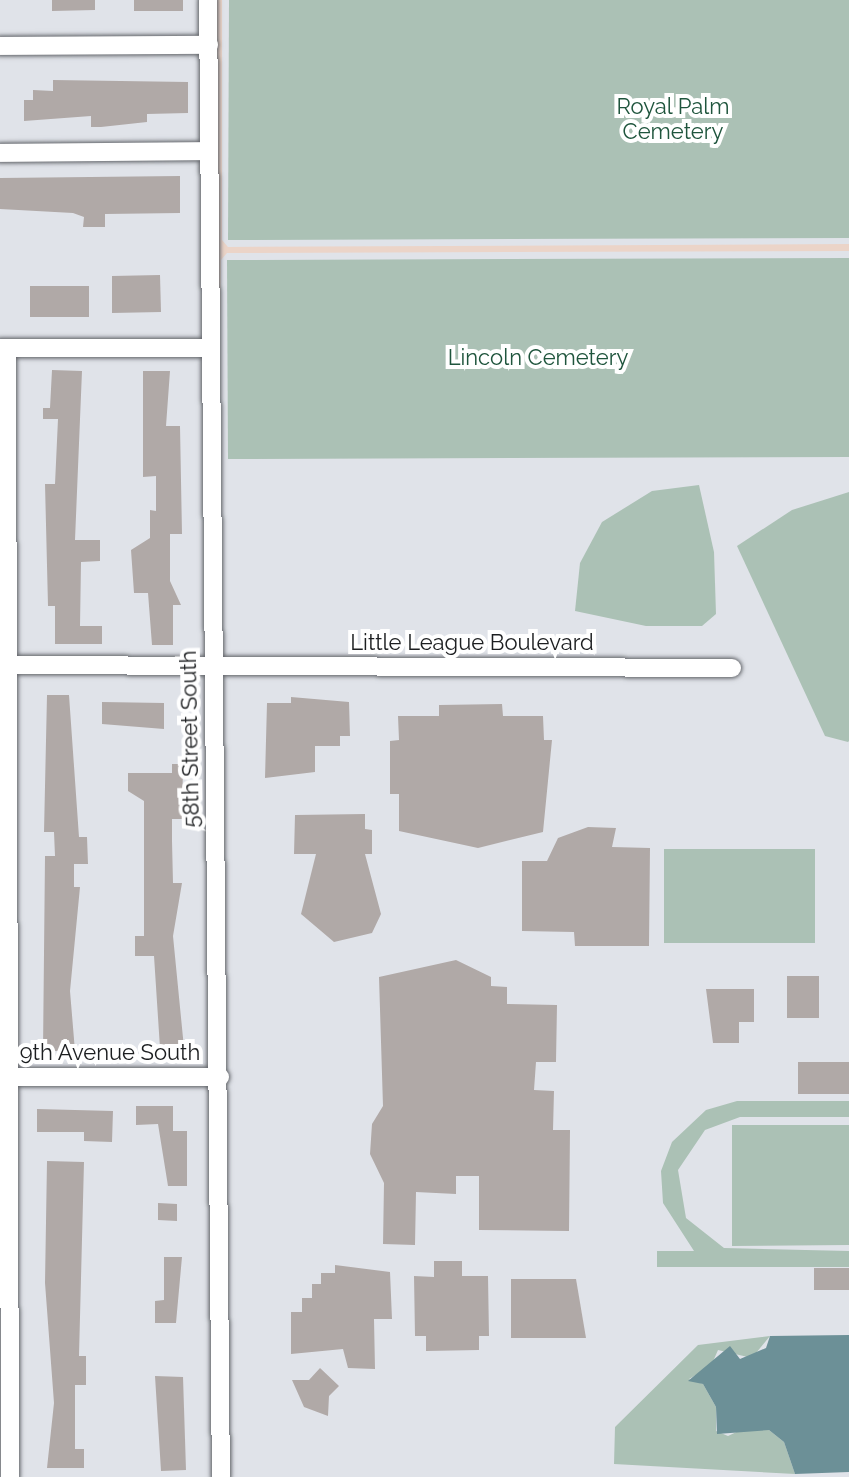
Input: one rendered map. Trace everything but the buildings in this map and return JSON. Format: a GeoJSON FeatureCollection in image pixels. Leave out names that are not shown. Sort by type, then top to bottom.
{"type":"FeatureCollection","features":[{"type":"Feature","properties":{"kind":"street","name":"58th Street South"},"geometry":{"type":"LineString","coordinates":[[208,0],[212,667],[220,1077],[221,1477]]}},
{"type":"Feature","properties":{"kind":"street"},"geometry":{"type":"LineString","coordinates":[[0,46],[209,45]]}},
{"type":"Feature","properties":{"kind":"street"},"geometry":{"type":"LineString","coordinates":[[0,153],[209,151]]}},
{"type":"Feature","properties":{"kind":"street"},"geometry":{"type":"LineString","coordinates":[[10,1477],[5,1077],[4,348],[210,348]]}},
{"type":"Feature","properties":{"kind":"street","name":"Little League Boulevard"},"geometry":{"type":"LineString","coordinates":[[4,665],[732,668]]}},
{"type":"Feature","properties":{"kind":"street","name":"9th Avenue South"},"geometry":{"type":"LineString","coordinates":[[5,1077],[220,1077]]}},
{"type":"Feature","properties":{"kind":"shaded area"},"geometry":{"type":"Polygon","coordinates":[[[216,0],[222,0],[222,240],[228,247],[849,244],[849,251],[227,253],[221,260],[218,458],[216,0]]]}},
{"type":"Feature","properties":{"kind":"green space","name":"Royal Palm Cemetery"},"geometry":{"type":"Polygon","coordinates":[[[229,0],[849,0],[849,238],[228,240],[229,0]]]}},
{"type":"Feature","properties":{"kind":"green space","name":"Lincoln Cemetery"},"geometry":{"type":"Polygon","coordinates":[[[849,258],[849,457],[228,459],[227,260],[849,258]]]}},
{"type":"Feature","properties":{"kind":"green space"},"geometry":{"type":"Polygon","coordinates":[[[699,485],[714,552],[716,614],[702,626],[646,626],[575,611],[580,563],[602,522],[652,491],[699,485]]]}},
{"type":"Feature","properties":{"kind":"green space"},"geometry":{"type":"Polygon","coordinates":[[[849,492],[848,742],[825,736],[737,546],[792,510],[849,492]]]}},
{"type":"Feature","properties":{"kind":"green space"},"geometry":{"type":"Polygon","coordinates":[[[664,849],[815,849],[815,943],[664,943],[664,849]]]}},
{"type":"Feature","properties":{"kind":"green space"},"geometry":{"type":"Polygon","coordinates":[[[737,1101],[849,1101],[849,1117],[740,1117],[705,1130],[678,1170],[686,1218],[724,1248],[849,1251],[849,1267],[657,1267],[657,1251],[694,1251],[663,1203],[661,1171],[672,1142],[706,1110],[737,1101]]]}},
{"type":"Feature","properties":{"kind":"green space"},"geometry":{"type":"Polygon","coordinates":[[[732,1125],[849,1125],[849,1245],[732,1246],[732,1125]]]}},
{"type":"Feature","properties":{"kind":"green space"},"geometry":{"type":"Polygon","coordinates":[[[770,1336],[752,1358],[718,1350],[711,1366],[689,1379],[703,1384],[716,1407],[716,1431],[728,1436],[747,1427],[769,1430],[784,1442],[795,1474],[614,1464],[615,1427],[698,1345],[770,1336]]]}},
{"type":"Feature","properties":{"kind":"water"},"geometry":{"type":"Polygon","coordinates":[[[849,1335],[849,1472],[795,1474],[784,1442],[769,1430],[717,1434],[716,1407],[703,1384],[688,1381],[730,1346],[740,1359],[766,1348],[770,1336],[849,1335]]]}}]}
